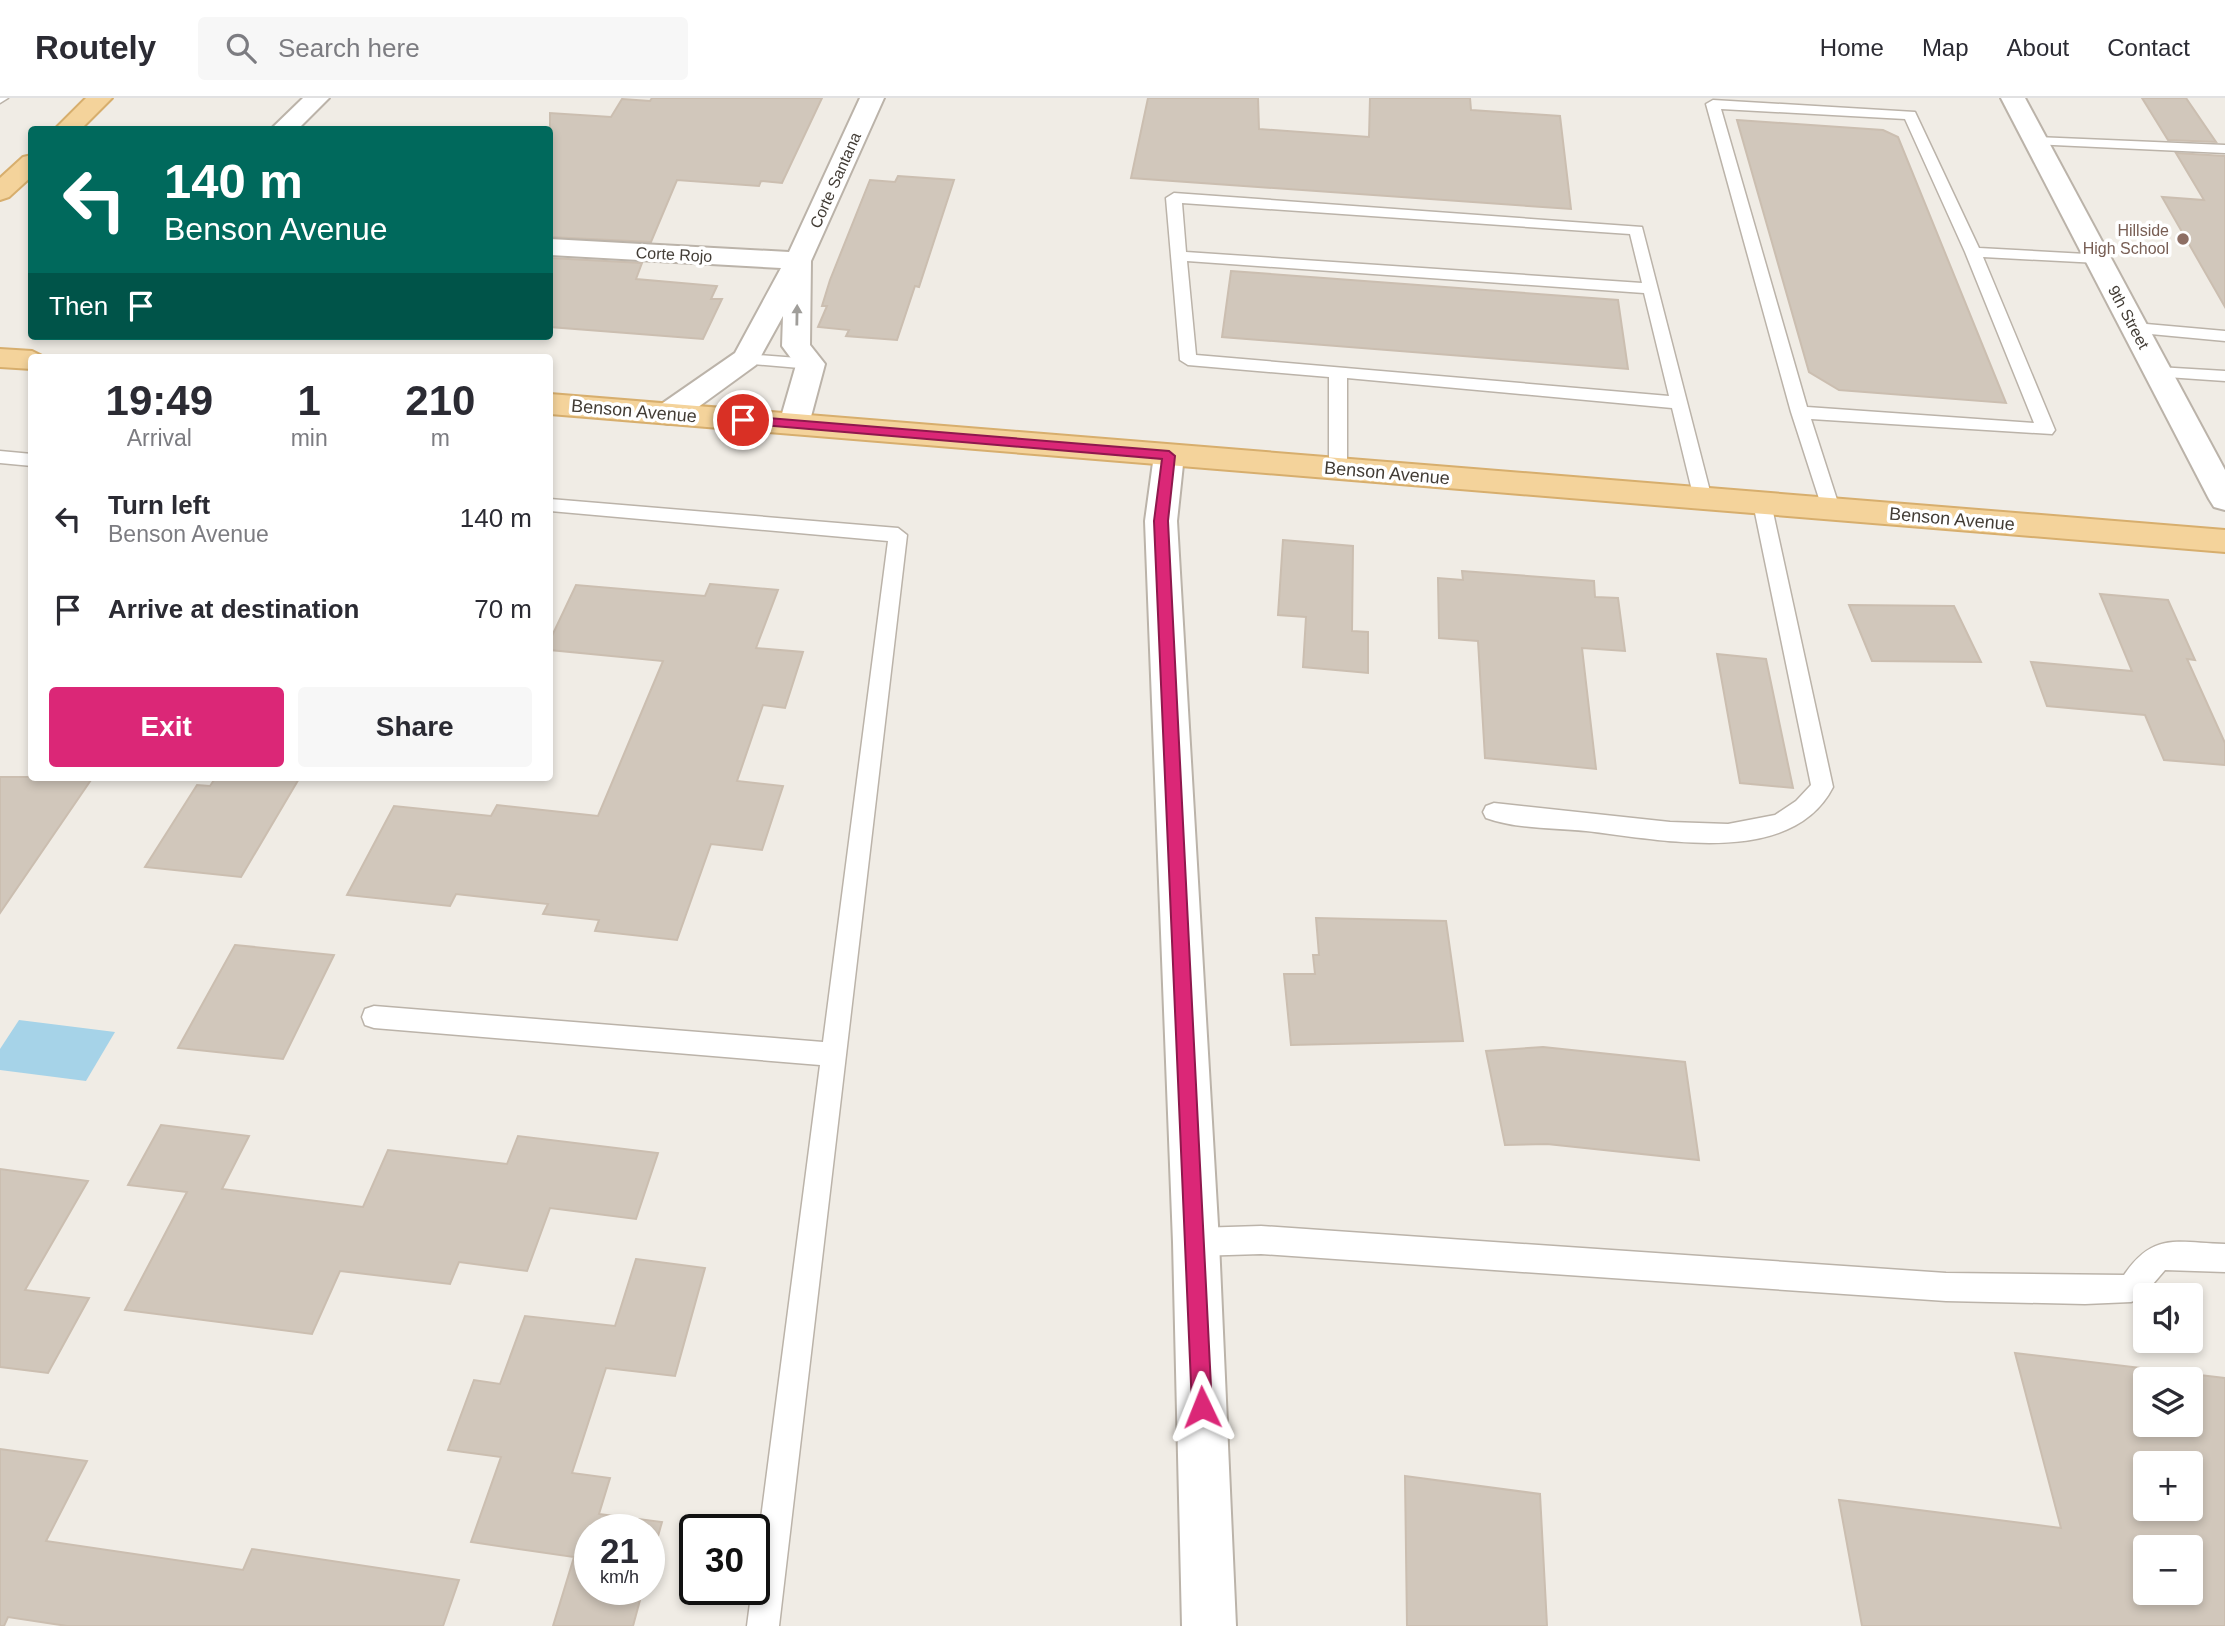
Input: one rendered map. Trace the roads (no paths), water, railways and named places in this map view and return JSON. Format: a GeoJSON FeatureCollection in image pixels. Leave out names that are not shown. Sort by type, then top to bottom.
{"type":"FeatureCollection","features":[{"type":"Feature","properties":{"kind":"main road"},"geometry":{"type":"LineString","coordinates":[[70,126],[100,98]]}},
{"type":"Feature","properties":{"kind":"main road"},"geometry":{"type":"LineString","coordinates":[[0,192],[28,166]]}},
{"type":"Feature","properties":{"kind":"main road"},"geometry":{"type":"LineString","coordinates":[[0,358],[28,360]]}},
{"type":"Feature","properties":{"kind":"main road","name":"Benson Avenue"},"geometry":{"type":"LineString","coordinates":[[553,404],[2225,541]]}},
{"type":"Feature","properties":{"kind":"street"},"geometry":{"type":"LineString","coordinates":[[286,126],[317,98]]}},
{"type":"Feature","properties":{"kind":"street","name":"Corte Santana"},"geometry":{"type":"LineString","coordinates":[[668,414],[746,359],[798,261],[872,98]]}},
{"type":"Feature","properties":{"kind":"street","name":"9th Street"},"geometry":{"type":"LineString","coordinates":[[2013,98],[2225,499]]}},
{"type":"Feature","properties":{"kind":"street","name":"Corte Rojo"},"geometry":{"type":"LineString","coordinates":[[553,247],[798,261]]}},
{"type":"Feature","properties":{"kind":"street","name":"Corte Santana"},"geometry":{"type":"LineString","coordinates":[[798,261],[796,346],[811,364]]}},
{"type":"Feature","properties":{"kind":"street"},"geometry":{"type":"LineString","coordinates":[[794,424],[807,387],[811,364]]}},
{"type":"Feature","properties":{"kind":"street"},"geometry":{"type":"LineString","coordinates":[[1169,456],[1161,521],[1196,1242],[1209,1626]]}},
{"type":"Feature","properties":{"kind":"lane"},"geometry":{"type":"LineString","coordinates":[[1800,412],[2046,429],[1973,252],[1910,115],[1712,101],[1800,412],[1831,509]]}},
{"type":"Feature","properties":{"kind":"lane"},"geometry":{"type":"LineString","coordinates":[[2036,141],[2225,149]]}},
{"type":"Feature","properties":{"kind":"lane"},"geometry":{"type":"LineString","coordinates":[[1680,403],[1188,360],[1174,198],[1637,230],[1680,403],[1703,499]]}},
{"type":"Feature","properties":{"kind":"lane"},"geometry":{"type":"LineString","coordinates":[[1973,252],[2098,258]]}},
{"type":"Feature","properties":{"kind":"lane"},"geometry":{"type":"LineString","coordinates":[[1179,256],[1652,289]]}},
{"type":"Feature","properties":{"kind":"lane"},"geometry":{"type":"LineString","coordinates":[[2135,328],[2225,336]]}},
{"type":"Feature","properties":{"kind":"lane"},"geometry":{"type":"LineString","coordinates":[[746,359],[811,364]]}},
{"type":"Feature","properties":{"kind":"lane"},"geometry":{"type":"LineString","coordinates":[[1338,372],[1338,469]]}},
{"type":"Feature","properties":{"kind":"lane"},"geometry":{"type":"LineString","coordinates":[[2158,372],[2225,376]]}},
{"type":"Feature","properties":{"kind":"lane"},"geometry":{"type":"LineString","coordinates":[[0,457],[28,460]]}},
{"type":"Feature","properties":{"kind":"lane"},"geometry":{"type":"LineString","coordinates":[[1494,812],[1711,834],[1743,832],[1780,822],[1815,799],[1822,787],[1762,503]]}},
{"type":"Feature","properties":{"kind":"lane"},"geometry":{"type":"LineString","coordinates":[[553,505],[898,535],[763,1626]]}},
{"type":"Feature","properties":{"kind":"lane"},"geometry":{"type":"LineString","coordinates":[[373,1017],[834,1055]]}},
{"type":"Feature","properties":{"kind":"lane"},"geometry":{"type":"LineString","coordinates":[[1196,1242],[1261,1240],[1947,1287],[1986,1284],[2109,1291],[2131,1288],[2145,1268],[2160,1256],[2225,1258]]}},
{"type":"Feature","properties":{"kind":"water"},"geometry":{"type":"Polygon","coordinates":[[[19,1020],[115,1032],[86,1081],[0,1070],[0,1049],[19,1020]]]}},
{"type":"Feature","properties":{"kind":"place","name":"Hillside High School"},"geometry":{"type":"Point","coordinates":[2183,239]}}]}
